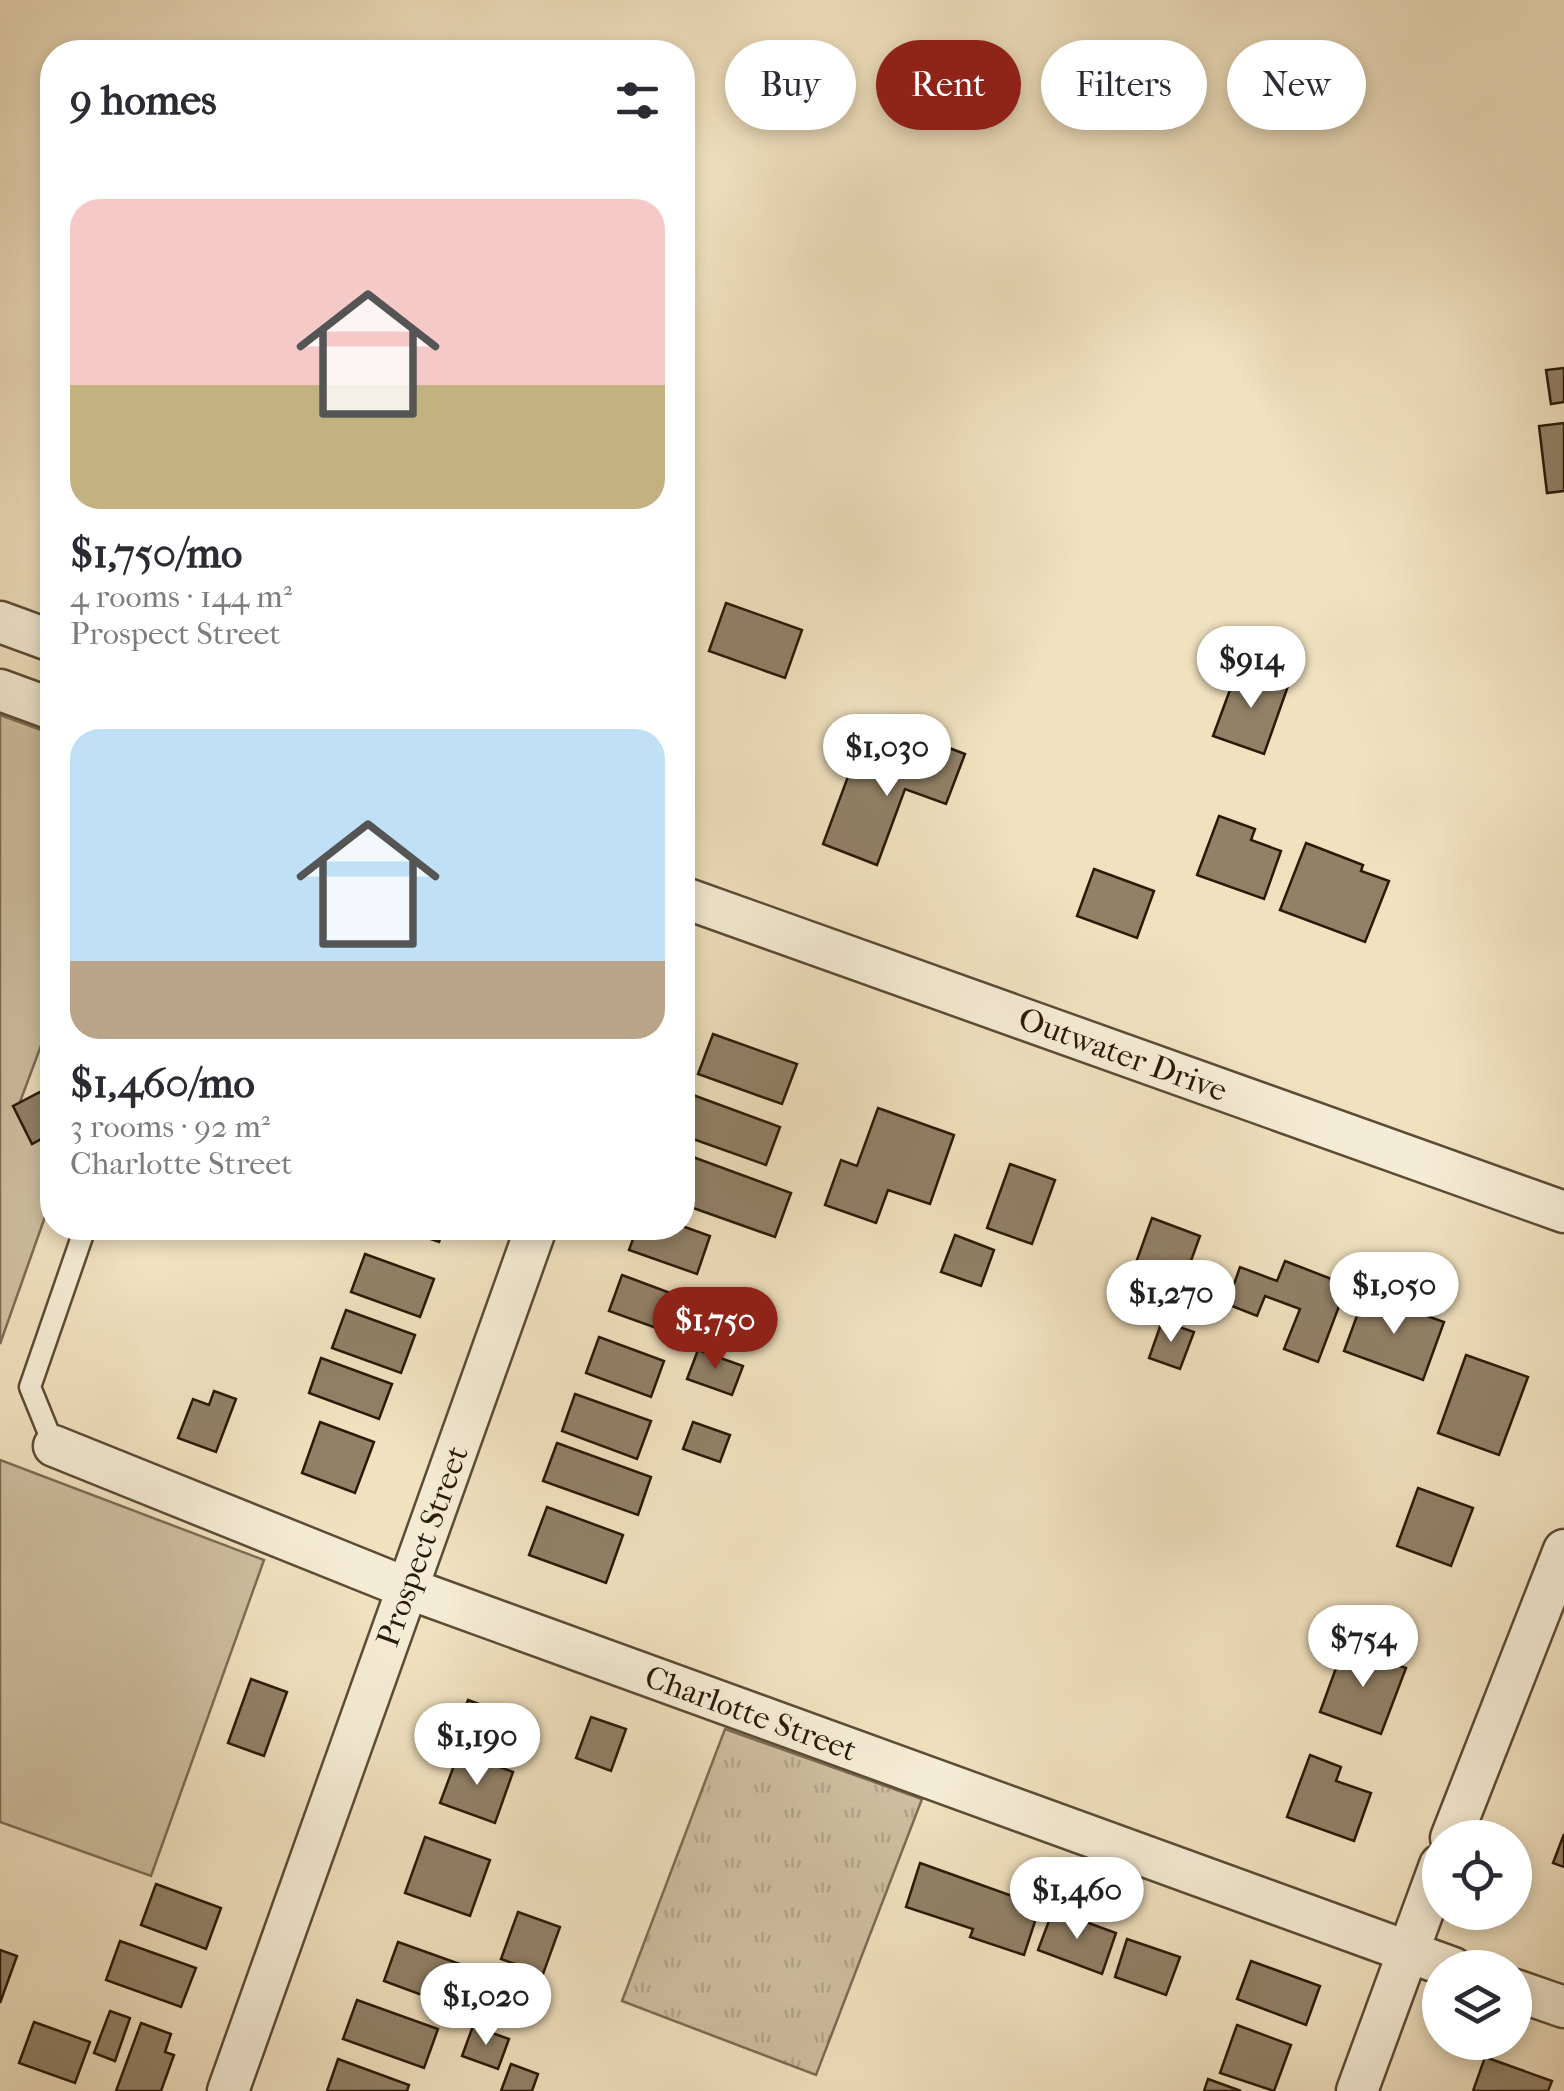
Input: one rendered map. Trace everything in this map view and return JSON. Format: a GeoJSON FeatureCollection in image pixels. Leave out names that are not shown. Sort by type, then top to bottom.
{"type":"FeatureCollection","features":[{"type":"Feature","properties":{"kind":"street"},"geometry":{"type":"LineString","coordinates":[[0,622],[40,637]]}},
{"type":"Feature","properties":{"kind":"street"},"geometry":{"type":"LineString","coordinates":[[0,690],[40,705]]}},
{"type":"Feature","properties":{"kind":"street","name":"Outwater Drive"},"geometry":{"type":"LineString","coordinates":[[695,901],[1564,1212]]}},
{"type":"Feature","properties":{"kind":"street","name":"Prospect Street"},"geometry":{"type":"LineString","coordinates":[[228,2091],[532,1240]]}},
{"type":"Feature","properties":{"kind":"street","name":"Charlotte Street"},"geometry":{"type":"LineString","coordinates":[[54,1446],[407,1588],[1422,1957]]}},
{"type":"Feature","properties":{"kind":"street"},"geometry":{"type":"LineString","coordinates":[[1458,1820],[1564,1550]]}},
{"type":"Feature","properties":{"kind":"street"},"geometry":{"type":"LineString","coordinates":[[1357,2091],[1422,1911]]}},
{"type":"Feature","properties":{"kind":"street"},"geometry":{"type":"LineString","coordinates":[[1532,1996],[1564,2007]]}},
{"type":"Feature","properties":{"kind":"lane"},"geometry":{"type":"LineString","coordinates":[[54,1446],[30,1387],[81,1240]]}},
{"type":"Feature","properties":{"kind":"green space"},"geometry":{"type":"Polygon","coordinates":[[[0,715],[40,730],[40,1048],[17,1110],[40,1129],[40,1231],[0,1344],[0,715]]]}},
{"type":"Feature","properties":{"kind":"green space"},"geometry":{"type":"Polygon","coordinates":[[[0,1460],[264,1560],[151,1876],[0,1822],[0,1460]]]}},
{"type":"Feature","properties":{"kind":"green space"},"geometry":{"type":"Polygon","coordinates":[[[725,1729],[922,1799],[816,2075],[622,2001],[725,1729]]]}},
{"type":"Feature","properties":{"kind":"building"},"geometry":{"type":"Polygon","coordinates":[[[1564,368],[1564,402],[1551,404],[1546,370],[1564,368]]]}},
{"type":"Feature","properties":{"kind":"building"},"geometry":{"type":"Polygon","coordinates":[[[1564,423],[1564,491],[1547,493],[1539,426],[1564,423]]]}},
{"type":"Feature","properties":{"kind":"building"},"geometry":{"type":"Polygon","coordinates":[[[726,603],[802,630],[785,678],[709,651],[726,603]]]}},
{"type":"Feature","properties":{"kind":"building"},"geometry":{"type":"Polygon","coordinates":[[[1238,668],[1288,686],[1264,754],[1213,736],[1238,668]]]}},
{"type":"Feature","properties":{"kind":"building"},"geometry":{"type":"Polygon","coordinates":[[[926,739],[965,754],[946,804],[905,789],[877,865],[823,844],[856,755],[913,776],[926,739]]]}},
{"type":"Feature","properties":{"kind":"building"},"geometry":{"type":"Polygon","coordinates":[[[1219,816],[1255,829],[1251,840],[1281,851],[1264,899],[1197,875],[1219,816]]]}},
{"type":"Feature","properties":{"kind":"building"},"geometry":{"type":"Polygon","coordinates":[[[1306,843],[1363,865],[1361,871],[1389,881],[1365,942],[1280,910],[1306,843]]]}},
{"type":"Feature","properties":{"kind":"building"},"geometry":{"type":"Polygon","coordinates":[[[1094,869],[1154,891],[1137,938],[1077,916],[1094,869]]]}},
{"type":"Feature","properties":{"kind":"building"},"geometry":{"type":"Polygon","coordinates":[[[713,1034],[797,1064],[782,1104],[698,1074],[713,1034]]]}},
{"type":"Feature","properties":{"kind":"building"},"geometry":{"type":"Polygon","coordinates":[[[40,1092],[40,1140],[32,1144],[13,1106],[40,1092]]]}},
{"type":"Feature","properties":{"kind":"building"},"geometry":{"type":"Polygon","coordinates":[[[695,1096],[780,1127],[766,1165],[695,1140],[695,1096]]]}},
{"type":"Feature","properties":{"kind":"building"},"geometry":{"type":"Polygon","coordinates":[[[878,1108],[954,1135],[930,1204],[888,1190],[876,1223],[825,1205],[841,1160],[857,1166],[878,1108]]]}},
{"type":"Feature","properties":{"kind":"building"},"geometry":{"type":"Polygon","coordinates":[[[695,1158],[791,1193],[775,1237],[695,1209],[695,1158]]]}},
{"type":"Feature","properties":{"kind":"building"},"geometry":{"type":"Polygon","coordinates":[[[1010,1164],[1055,1180],[1032,1244],[987,1228],[1010,1164]]]}},
{"type":"Feature","properties":{"kind":"building"},"geometry":{"type":"Polygon","coordinates":[[[1152,1218],[1200,1236],[1176,1302],[1128,1285],[1152,1218]]]}},
{"type":"Feature","properties":{"kind":"building"},"geometry":{"type":"Polygon","coordinates":[[[695,1231],[710,1236],[697,1274],[629,1250],[633,1240],[695,1240],[695,1231]]]}},
{"type":"Feature","properties":{"kind":"building"},"geometry":{"type":"Polygon","coordinates":[[[955,1235],[994,1250],[981,1286],[941,1272],[955,1235]]]}},
{"type":"Feature","properties":{"kind":"building"},"geometry":{"type":"Polygon","coordinates":[[[365,1254],[434,1279],[420,1317],[351,1292],[365,1254]]]}},
{"type":"Feature","properties":{"kind":"building"},"geometry":{"type":"Polygon","coordinates":[[[1285,1261],[1347,1285],[1318,1362],[1284,1349],[1300,1309],[1265,1296],[1257,1316],[1227,1304],[1240,1267],[1277,1281],[1285,1261]]]}},
{"type":"Feature","properties":{"kind":"building"},"geometry":{"type":"Polygon","coordinates":[[[622,1275],[689,1300],[682,1318],[704,1326],[698,1343],[609,1311],[622,1275]]]}},
{"type":"Feature","properties":{"kind":"building"},"geometry":{"type":"Polygon","coordinates":[[[1365,1294],[1444,1322],[1423,1380],[1344,1351],[1365,1294]]]}},
{"type":"Feature","properties":{"kind":"building"},"geometry":{"type":"Polygon","coordinates":[[[346,1310],[415,1335],[401,1373],[332,1348],[346,1310]]]}},
{"type":"Feature","properties":{"kind":"building"},"geometry":{"type":"Polygon","coordinates":[[[1162,1321],[1194,1332],[1180,1369],[1149,1358],[1162,1321]]]}},
{"type":"Feature","properties":{"kind":"building"},"geometry":{"type":"Polygon","coordinates":[[[599,1337],[664,1361],[651,1397],[586,1373],[599,1337]]]}},
{"type":"Feature","properties":{"kind":"building"},"geometry":{"type":"Polygon","coordinates":[[[698,1350],[743,1366],[732,1395],[687,1379],[698,1350]]]}},
{"type":"Feature","properties":{"kind":"building"},"geometry":{"type":"Polygon","coordinates":[[[1466,1355],[1528,1377],[1499,1455],[1438,1433],[1466,1355]]]}},
{"type":"Feature","properties":{"kind":"building"},"geometry":{"type":"Polygon","coordinates":[[[321,1358],[392,1384],[379,1419],[309,1393],[321,1358]]]}},
{"type":"Feature","properties":{"kind":"building"},"geometry":{"type":"Polygon","coordinates":[[[214,1391],[236,1399],[216,1452],[178,1438],[193,1399],[209,1405],[214,1391]]]}},
{"type":"Feature","properties":{"kind":"building"},"geometry":{"type":"Polygon","coordinates":[[[575,1394],[651,1421],[637,1459],[562,1431],[575,1394]]]}},
{"type":"Feature","properties":{"kind":"building"},"geometry":{"type":"Polygon","coordinates":[[[320,1422],[374,1442],[355,1493],[302,1473],[320,1422]]]}},
{"type":"Feature","properties":{"kind":"building"},"geometry":{"type":"Polygon","coordinates":[[[693,1422],[730,1435],[720,1462],[683,1449],[693,1422]]]}},
{"type":"Feature","properties":{"kind":"building"},"geometry":{"type":"Polygon","coordinates":[[[557,1443],[651,1477],[638,1515],[543,1481],[557,1443]]]}},
{"type":"Feature","properties":{"kind":"building"},"geometry":{"type":"Polygon","coordinates":[[[1418,1488],[1473,1508],[1451,1566],[1397,1546],[1418,1488]]]}},
{"type":"Feature","properties":{"kind":"building"},"geometry":{"type":"Polygon","coordinates":[[[547,1507],[623,1535],[606,1583],[529,1555],[547,1507]]]}},
{"type":"Feature","properties":{"kind":"building"},"geometry":{"type":"Polygon","coordinates":[[[1344,1646],[1406,1668],[1381,1734],[1320,1712],[1344,1646]]]}},
{"type":"Feature","properties":{"kind":"building"},"geometry":{"type":"Polygon","coordinates":[[[251,1679],[287,1692],[264,1756],[228,1743],[251,1679]]]}},
{"type":"Feature","properties":{"kind":"building"},"geometry":{"type":"Polygon","coordinates":[[[468,1700],[536,1725],[523,1762],[454,1737],[468,1700]]]}},
{"type":"Feature","properties":{"kind":"building"},"geometry":{"type":"Polygon","coordinates":[[[591,1717],[626,1729],[611,1771],[576,1758],[591,1717]]]}},
{"type":"Feature","properties":{"kind":"building"},"geometry":{"type":"Polygon","coordinates":[[[459,1752],[513,1772],[495,1823],[440,1803],[459,1752]]]}},
{"type":"Feature","properties":{"kind":"building"},"geometry":{"type":"Polygon","coordinates":[[[1310,1755],[1341,1767],[1336,1781],[1371,1793],[1354,1841],[1287,1817],[1310,1755]]]}},
{"type":"Feature","properties":{"kind":"building"},"geometry":{"type":"Polygon","coordinates":[[[1564,1834],[1564,1867],[1553,1863],[1564,1834]]]}},
{"type":"Feature","properties":{"kind":"building"},"geometry":{"type":"Polygon","coordinates":[[[425,1837],[490,1860],[470,1916],[405,1893],[425,1837]]]}},
{"type":"Feature","properties":{"kind":"building"},"geometry":{"type":"Polygon","coordinates":[[[920,1863],[1040,1906],[1024,1955],[970,1937],[973,1929],[906,1907],[920,1863]]]}},
{"type":"Feature","properties":{"kind":"building"},"geometry":{"type":"Polygon","coordinates":[[[156,1884],[221,1908],[206,1949],[141,1925],[156,1884]]]}},
{"type":"Feature","properties":{"kind":"building"},"geometry":{"type":"Polygon","coordinates":[[[1053,1910],[1116,1933],[1102,1974],[1038,1950],[1053,1910]]]}},
{"type":"Feature","properties":{"kind":"building"},"geometry":{"type":"Polygon","coordinates":[[[518,1912],[560,1927],[543,1974],[501,1959],[518,1912]]]}},
{"type":"Feature","properties":{"kind":"building"},"geometry":{"type":"Polygon","coordinates":[[[1127,1939],[1180,1957],[1166,1995],[1115,1977],[1127,1939]]]}},
{"type":"Feature","properties":{"kind":"building"},"geometry":{"type":"Polygon","coordinates":[[[120,1941],[196,1968],[181,2007],[106,1980],[120,1941]]]}},
{"type":"Feature","properties":{"kind":"building"},"geometry":{"type":"Polygon","coordinates":[[[398,1942],[471,1968],[457,2008],[384,1981],[398,1942]]]}},
{"type":"Feature","properties":{"kind":"building"},"geometry":{"type":"Polygon","coordinates":[[[0,1950],[17,1956],[0,2003],[0,1950]]]}},
{"type":"Feature","properties":{"kind":"building"},"geometry":{"type":"Polygon","coordinates":[[[1251,1961],[1320,1986],[1306,2025],[1237,1999],[1251,1961]]]}},
{"type":"Feature","properties":{"kind":"building"},"geometry":{"type":"Polygon","coordinates":[[[357,2000],[438,2029],[424,2068],[343,2039],[357,2000]]]}},
{"type":"Feature","properties":{"kind":"building"},"geometry":{"type":"Polygon","coordinates":[[[110,2011],[130,2018],[115,2061],[94,2053],[110,2011]]]}},
{"type":"Feature","properties":{"kind":"building"},"geometry":{"type":"Polygon","coordinates":[[[34,2022],[90,2042],[75,2083],[19,2063],[34,2022]]]}},
{"type":"Feature","properties":{"kind":"building"},"geometry":{"type":"Polygon","coordinates":[[[141,2023],[171,2034],[165,2052],[174,2055],[161,2091],[116,2091],[141,2023]]]}},
{"type":"Feature","properties":{"kind":"building"},"geometry":{"type":"Polygon","coordinates":[[[1237,2025],[1291,2045],[1274,2091],[1220,2073],[1237,2025]]]}},
{"type":"Feature","properties":{"kind":"building"},"geometry":{"type":"Polygon","coordinates":[[[473,2026],[509,2039],[498,2069],[462,2056],[473,2026]]]}},
{"type":"Feature","properties":{"kind":"building"},"geometry":{"type":"Polygon","coordinates":[[[338,2059],[409,2085],[407,2091],[327,2091],[338,2059]]]}},
{"type":"Feature","properties":{"kind":"building"},"geometry":{"type":"Polygon","coordinates":[[[1484,2060],[1552,2081],[1548,2091],[1473,2091],[1484,2060]]]}},
{"type":"Feature","properties":{"kind":"building"},"geometry":{"type":"Polygon","coordinates":[[[511,2064],[538,2074],[532,2091],[501,2091],[511,2064]]]}},
{"type":"Feature","properties":{"kind":"building"},"geometry":{"type":"Polygon","coordinates":[[[1208,2079],[1241,2091],[1204,2091],[1208,2079]]]}}]}
